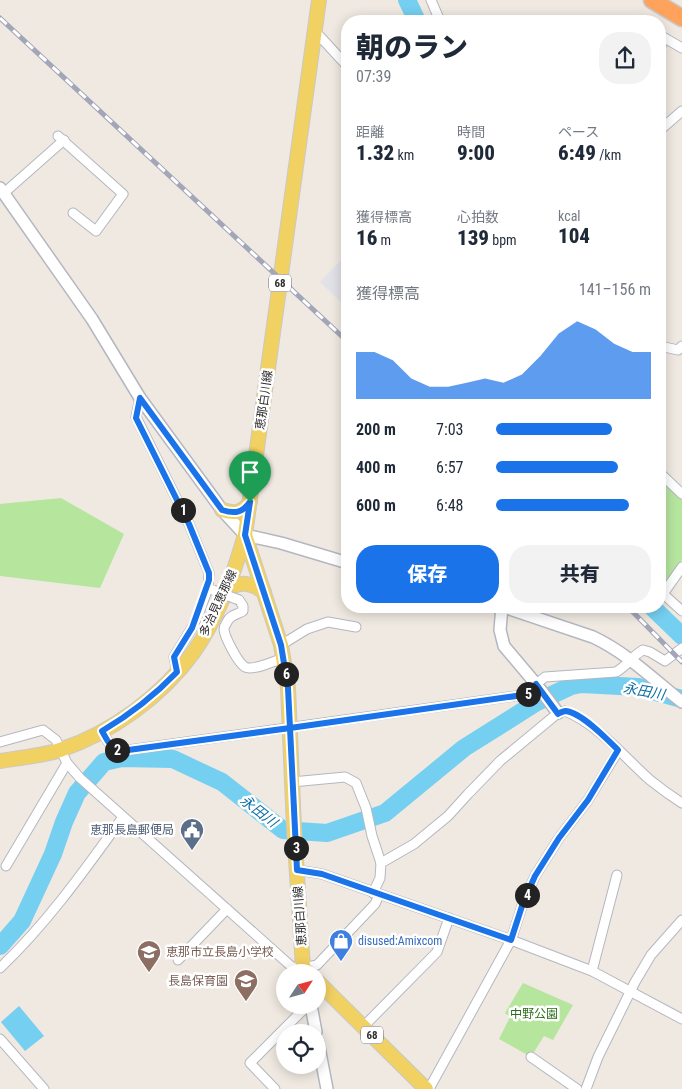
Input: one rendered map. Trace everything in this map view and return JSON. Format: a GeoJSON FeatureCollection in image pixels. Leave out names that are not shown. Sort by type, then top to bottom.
{"type":"FeatureCollection","features":[{"type":"Feature","properties":{"kind":"highway"},"geometry":{"type":"LineString","coordinates":[[652,0],[682,18]]}},
{"type":"Feature","properties":{"kind":"main road","name":"恵那白川線"},"geometry":{"type":"LineString","coordinates":[[304,964],[294,828],[288,688],[282,652],[245,535],[319,0]]}},
{"type":"Feature","properties":{"kind":"main road"},"geometry":{"type":"LineString","coordinates":[[222,510],[233,513],[240,511],[250,502]]}},
{"type":"Feature","properties":{"kind":"main road","name":"多治見恵那線"},"geometry":{"type":"LineString","coordinates":[[0,761],[59,750],[102,731],[129,715],[159,691],[193,653],[208,628],[216,589],[235,569],[245,535]]}},
{"type":"Feature","properties":{"kind":"main road"},"geometry":{"type":"LineString","coordinates":[[216,589],[243,583],[252,584],[264,592]]}},
{"type":"Feature","properties":{"kind":"main road","name":"68"},"geometry":{"type":"LineString","coordinates":[[326,990],[426,1089]]}},
{"type":"Feature","properties":{"kind":"street"},"geometry":{"type":"LineString","coordinates":[[431,0],[437,15]]}},
{"type":"Feature","properties":{"kind":"street"},"geometry":{"type":"LineString","coordinates":[[315,32],[341,60]]}},
{"type":"Feature","properties":{"kind":"street"},"geometry":{"type":"LineString","coordinates":[[666,39],[682,48]]}},
{"type":"Feature","properties":{"kind":"street"},"geometry":{"type":"LineString","coordinates":[[666,125],[682,110]]}},
{"type":"Feature","properties":{"kind":"street"},"geometry":{"type":"LineString","coordinates":[[73,213],[96,231],[123,194],[61,138],[2,190],[92,320],[140,398],[222,510],[245,535],[281,543],[341,561]]}},
{"type":"Feature","properties":{"kind":"street"},"geometry":{"type":"LineString","coordinates":[[666,347],[678,350],[682,346]]}},
{"type":"Feature","properties":{"kind":"street"},"geometry":{"type":"LineString","coordinates":[[140,398],[136,418],[189,524],[216,589],[239,600],[243,606],[242,611],[232,615],[227,621],[224,629],[231,648],[240,662],[245,667],[251,668],[282,652],[307,629],[328,622],[356,626]]}},
{"type":"Feature","properties":{"kind":"street"},"geometry":{"type":"LineString","coordinates":[[666,479],[682,494]]}},
{"type":"Feature","properties":{"kind":"street"},"geometry":{"type":"LineString","coordinates":[[666,588],[682,567]]}},
{"type":"Feature","properties":{"kind":"street"},"geometry":{"type":"LineString","coordinates":[[666,597],[682,611]]}},
{"type":"Feature","properties":{"kind":"street"},"geometry":{"type":"LineString","coordinates":[[501,613],[500,630],[504,646],[538,686],[556,712]]}},
{"type":"Feature","properties":{"kind":"street"},"geometry":{"type":"LineString","coordinates":[[523,613],[606,643],[631,660],[682,702]]}},
{"type":"Feature","properties":{"kind":"street"},"geometry":{"type":"LineString","coordinates":[[102,731],[110,744],[115,749],[121,751],[530,694],[545,677],[616,672],[624,668],[636,654],[643,650],[665,661],[682,648]]}},
{"type":"Feature","properties":{"kind":"street"},"geometry":{"type":"LineString","coordinates":[[381,863],[414,844],[448,816],[500,761],[556,712],[565,711],[578,716],[601,733],[652,781],[682,803]]}},
{"type":"Feature","properties":{"kind":"street"},"geometry":{"type":"LineString","coordinates":[[0,742],[43,730],[56,740],[66,763],[80,778],[289,964]]}},
{"type":"Feature","properties":{"kind":"street"},"geometry":{"type":"LineString","coordinates":[[429,1089],[511,940],[523,903],[535,876],[559,838],[588,800],[618,750]]}},
{"type":"Feature","properties":{"kind":"street"},"geometry":{"type":"LineString","coordinates":[[6,866],[66,763]]}},
{"type":"Feature","properties":{"kind":"street"},"geometry":{"type":"LineString","coordinates":[[292,782],[345,777],[356,783],[366,808],[372,836],[381,863],[375,904],[318,964]]}},
{"type":"Feature","properties":{"kind":"street"},"geometry":{"type":"LineString","coordinates":[[0,968],[18,951],[60,904],[123,817]]}},
{"type":"Feature","properties":{"kind":"street"},"geometry":{"type":"LineString","coordinates":[[297,870],[322,874],[511,940],[592,971],[682,1018]]}},
{"type":"Feature","properties":{"kind":"street"},"geometry":{"type":"LineString","coordinates":[[592,971],[617,875]]}},
{"type":"Feature","properties":{"kind":"street"},"geometry":{"type":"LineString","coordinates":[[178,960],[226,909]]}},
{"type":"Feature","properties":{"kind":"street"},"geometry":{"type":"LineString","coordinates":[[363,1027],[437,952],[449,918]]}},
{"type":"Feature","properties":{"kind":"street"},"geometry":{"type":"LineString","coordinates":[[586,1089],[598,1057],[651,954],[682,920]]}},
{"type":"Feature","properties":{"kind":"street"},"geometry":{"type":"LineString","coordinates":[[275,1089],[250,1063],[300,1014]]}},
{"type":"Feature","properties":{"kind":"street"},"geometry":{"type":"LineString","coordinates":[[0,1039],[44,1089]]}},
{"type":"Feature","properties":{"kind":"street"},"geometry":{"type":"LineString","coordinates":[[531,1057],[577,1089]]}},
{"type":"Feature","properties":{"kind":"street"},"geometry":{"type":"LineString","coordinates":[[323,1074],[326,1089]]}},
{"type":"Feature","properties":{"kind":"shaded area"},"geometry":{"type":"Polygon","coordinates":[[[341,260],[341,302],[320,282],[341,260]]]}},
{"type":"Feature","properties":{"kind":"green space"},"geometry":{"type":"Polygon","coordinates":[[[666,484],[682,500],[682,560],[666,583],[666,484]]]}},
{"type":"Feature","properties":{"kind":"green space"},"geometry":{"type":"Polygon","coordinates":[[[61,498],[124,534],[100,588],[0,576],[0,504],[61,498]]]}},
{"type":"Feature","properties":{"kind":"green space","name":"中野公園"},"geometry":{"type":"Polygon","coordinates":[[[523,983],[573,1005],[553,1040],[544,1036],[531,1057],[499,1039],[510,1017],[505,1013],[523,983]]]}},
{"type":"Feature","properties":{"kind":"water"},"geometry":{"type":"Polygon","coordinates":[[[19,1006],[44,1036],[25,1051],[1,1022],[19,1006]]]}},
{"type":"Feature","properties":{"kind":"waterway"},"geometry":{"type":"LineString","coordinates":[[407,0],[414,15]]}},
{"type":"Feature","properties":{"kind":"waterway"},"geometry":{"type":"LineString","coordinates":[[658,613],[682,636]]}},
{"type":"Feature","properties":{"kind":"waterway","name":"永田川"},"geometry":{"type":"LineString","coordinates":[[0,946],[22,921],[53,854],[77,793],[104,762],[122,758],[173,759],[222,782],[283,830],[327,833],[385,813],[464,748],[537,702],[571,686],[582,684],[638,687],[682,699]]}},
{"type":"Feature","properties":{"kind":"railway"},"geometry":{"type":"LineString","coordinates":[[0,18],[341,335]]}},
{"type":"Feature","properties":{"kind":"railway"},"geometry":{"type":"LineString","coordinates":[[634,613],[682,662]]}},
{"type":"Feature","properties":{"kind":"place","name":"恵那長島郵便局"},"geometry":{"type":"Point","coordinates":[192,851]}},
{"type":"Feature","properties":{"kind":"place","name":"disused:Amixcom"},"geometry":{"type":"Point","coordinates":[341,962]}},
{"type":"Feature","properties":{"kind":"place","name":"恵那市立長島小学校"},"geometry":{"type":"Point","coordinates":[149,973]}},
{"type":"Feature","properties":{"kind":"place","name":"長島保育園"},"geometry":{"type":"Point","coordinates":[246,1002]}},
{"type":"Feature","properties":{"kind":"route"},"geometry":{"type":"LineString","coordinates":[[250,502],[245,535],[281,645],[288,688],[290,728],[530,694],[536,684],[558,714],[565,711],[578,716],[601,733],[618,750],[588,800],[559,838],[535,876],[523,903],[511,940],[322,874],[297,870],[290,728],[121,751],[115,749],[110,744],[102,731],[129,715],[159,691],[177,672],[174,657],[192,628],[208,588],[209,580],[209,573],[189,524],[163,468],[136,418],[140,398],[215,503],[222,510],[233,513],[240,511],[246,508],[250,502]]}}]}
